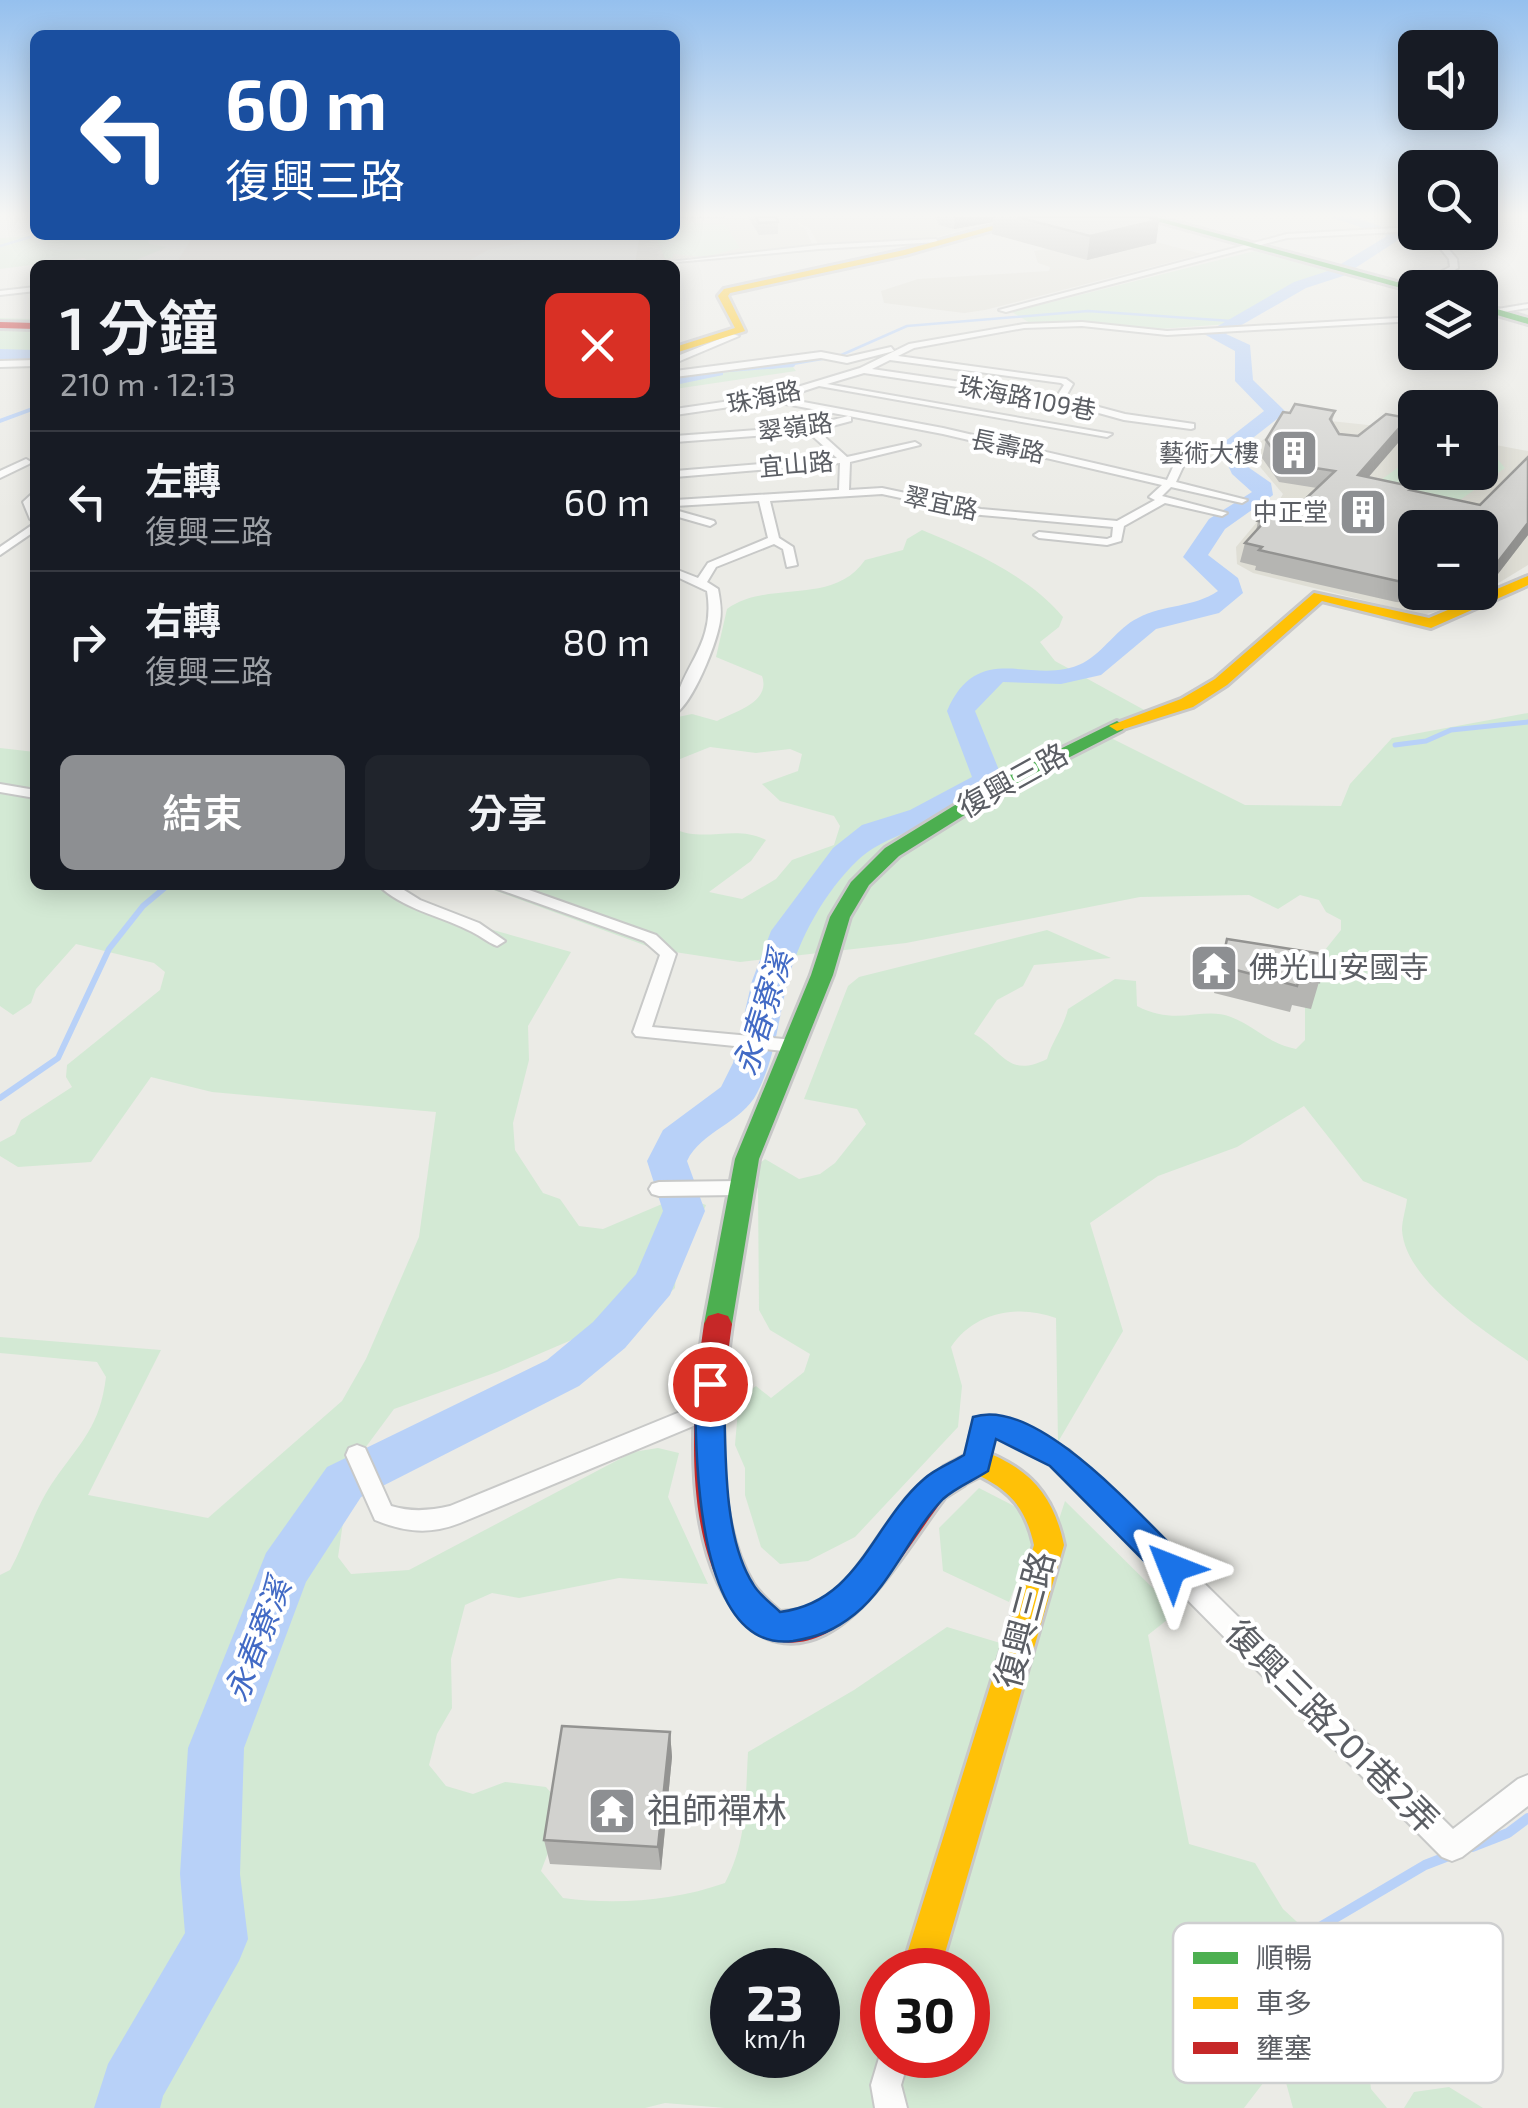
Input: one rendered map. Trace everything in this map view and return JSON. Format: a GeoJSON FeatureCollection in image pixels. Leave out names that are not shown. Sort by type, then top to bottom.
{"type":"FeatureCollection","features":[{"type":"Feature","properties":{"kind":"street"},"geometry":{"type":"LineString","coordinates":[[680,349],[729,334],[742,325],[736,315]]}},
{"type":"Feature","properties":{"kind":"street"},"geometry":{"type":"LineString","coordinates":[[1010,315],[1024,326]]}},
{"type":"Feature","properties":{"kind":"street","name":"珠海路"},"geometry":{"type":"LineString","coordinates":[[680,411],[772,398],[864,370],[912,346],[1024,326],[1209,330],[1398,320]]}},
{"type":"Feature","properties":{"kind":"street"},"geometry":{"type":"LineString","coordinates":[[0,325],[30,326]]}},
{"type":"Feature","properties":{"kind":"street"},"geometry":{"type":"LineString","coordinates":[[680,358],[736,336],[729,334]]}},
{"type":"Feature","properties":{"kind":"street"},"geometry":{"type":"LineString","coordinates":[[680,373],[827,356],[844,360],[912,346]]}},
{"type":"Feature","properties":{"kind":"street"},"geometry":{"type":"LineString","coordinates":[[887,357],[1062,381],[1069,384],[1060,399]]}},
{"type":"Feature","properties":{"kind":"street"},"geometry":{"type":"LineString","coordinates":[[0,364],[30,363]]}},
{"type":"Feature","properties":{"kind":"street","name":"珠海路109巷"},"geometry":{"type":"LineString","coordinates":[[864,370],[1060,399],[1124,417],[1191,426]]}},
{"type":"Feature","properties":{"kind":"street"},"geometry":{"type":"LineString","coordinates":[[818,385],[1107,434]]}},
{"type":"Feature","properties":{"kind":"street","name":"長壽路"},"geometry":{"type":"LineString","coordinates":[[772,398],[1172,481],[1242,500]]}},
{"type":"Feature","properties":{"kind":"street","name":"翠嶺路"},"geometry":{"type":"LineString","coordinates":[[680,439],[810,429],[854,417]]}},
{"type":"Feature","properties":{"kind":"street"},"geometry":{"type":"LineString","coordinates":[[1093,448],[1124,417]]}},
{"type":"Feature","properties":{"kind":"street"},"geometry":{"type":"LineString","coordinates":[[810,429],[844,460],[844,494]]}},
{"type":"Feature","properties":{"kind":"street","name":"宜山路"},"geometry":{"type":"LineString","coordinates":[[680,474],[844,460],[915,445]]}},
{"type":"Feature","properties":{"kind":"street"},"geometry":{"type":"LineString","coordinates":[[1160,502],[1154,497],[1172,481],[1184,454]]}},
{"type":"Feature","properties":{"kind":"street"},"geometry":{"type":"LineString","coordinates":[[0,476],[30,462]]}},
{"type":"Feature","properties":{"kind":"street","name":"翠宜路"},"geometry":{"type":"LineString","coordinates":[[680,503],[882,491],[981,512],[1119,524]]}},
{"type":"Feature","properties":{"kind":"street"},"geometry":{"type":"LineString","coordinates":[[764,499],[774,540]]}},
{"type":"Feature","properties":{"kind":"street"},"geometry":{"type":"LineString","coordinates":[[1039,535],[1107,542],[1118,539],[1119,524],[1137,510],[1160,502],[1222,512]]}},
{"type":"Feature","properties":{"kind":"street"},"geometry":{"type":"LineString","coordinates":[[680,514],[710,523]]}},
{"type":"Feature","properties":{"kind":"street"},"geometry":{"type":"LineString","coordinates":[[0,552],[30,526]]}},
{"type":"Feature","properties":{"kind":"street"},"geometry":{"type":"LineString","coordinates":[[701,582],[712,564],[774,540],[788,547],[791,565]]}},
{"type":"Feature","properties":{"kind":"street"},"geometry":{"type":"LineString","coordinates":[[680,574],[712,589],[718,608],[716,625],[680,700]]}},
{"type":"Feature","properties":{"kind":"street","name":"復興三路"},"geometry":{"type":"LineString","coordinates":[[928,1948],[1049,1544],[1036,1493],[1012,1474],[978,1462],[934,1488],[847,1601],[815,1622],[774,1628],[742,1597],[726,1561],[712,1482],[707,1410],[740,1188],[747,1160],[794,1046],[840,917],[861,882],[892,852],[998,787],[1110,728],[1187,703],[1221,682],[1319,596],[1431,624],[1528,580]]}},
{"type":"Feature","properties":{"kind":"street"},"geometry":{"type":"LineString","coordinates":[[0,788],[30,793]]}},
{"type":"Feature","properties":{"kind":"street"},"geometry":{"type":"LineString","coordinates":[[394,890],[428,912],[483,928],[497,941]]}},
{"type":"Feature","properties":{"kind":"street"},"geometry":{"type":"LineString","coordinates":[[515,890],[592,916],[666,948],[668,954],[642,1032],[794,1046]]}},
{"type":"Feature","properties":{"kind":"street"},"geometry":{"type":"LineString","coordinates":[[659,1189],[740,1188]]}},
{"type":"Feature","properties":{"kind":"street"},"geometry":{"type":"LineString","coordinates":[[357,1454],[383,1513],[402,1521],[424,1523],[452,1516],[707,1410]]}},
{"type":"Feature","properties":{"kind":"street","name":"復興三路201巷2弄"},"geometry":{"type":"LineString","coordinates":[[978,1462],[983,1426],[996,1425],[1060,1457],[1452,1847],[1528,1789]]}},
{"type":"Feature","properties":{"kind":"street"},"geometry":{"type":"LineString","coordinates":[[888,2078],[886,2086],[891,2108]]}},
{"type":"Feature","properties":{"kind":"shaded area"},"geometry":{"type":"Polygon","coordinates":[[[1293,417],[1398,428],[1398,490],[1498,490],[1498,445],[1528,451],[1528,565],[1498,583],[1498,510],[1398,510],[1398,609],[1253,573],[1237,564],[1236,547],[1257,522],[1268,520],[1283,494],[1261,468],[1252,448],[1293,417]]]}},
{"type":"Feature","properties":{"kind":"shaded area"},"geometry":{"type":"Polygon","coordinates":[[[1404,610],[1440,610],[1424,615],[1404,610]]]}},
{"type":"Feature","properties":{"kind":"green space"},"geometry":{"type":"Polygon","coordinates":[[[1018,315],[1241,315],[1228,324],[1159,329],[1030,323],[1018,315]]]}},
{"type":"Feature","properties":{"kind":"green space"},"geometry":{"type":"Polygon","coordinates":[[[0,318],[30,319],[30,362],[0,363],[0,318]]]}},
{"type":"Feature","properties":{"kind":"green space"},"geometry":{"type":"Polygon","coordinates":[[[793,367],[796,371],[680,388],[680,374],[793,367]]]}},
{"type":"Feature","properties":{"kind":"green space"},"geometry":{"type":"Polygon","coordinates":[[[1398,467],[1398,490],[1474,490],[1460,500],[1366,491],[1398,467]]]}},
{"type":"Feature","properties":{"kind":"green space"},"geometry":{"type":"Polygon","coordinates":[[[922,530],[979,556],[1034,589],[1063,617],[1059,627],[1040,642],[1055,661],[1157,717],[1111,738],[1245,805],[1341,806],[1350,784],[1392,738],[1528,713],[1528,1361],[1452,1305],[1417,1269],[1402,1230],[1407,1199],[1363,1181],[1304,1106],[1237,1147],[1158,1176],[1090,1223],[1123,1331],[1058,1442],[1056,1318],[1012,1312],[984,1319],[951,1347],[962,1386],[958,1427],[855,1537],[808,1561],[780,1564],[761,1547],[745,1495],[745,1468],[735,1445],[739,1398],[756,1386],[771,1398],[804,1372],[810,1354],[770,1330],[759,1310],[758,1189],[750,1171],[765,1159],[799,1179],[820,1174],[835,1163],[866,1124],[857,1109],[804,1099],[848,986],[859,977],[1047,930],[1111,958],[1034,965],[1023,986],[997,1000],[974,1034],[1014,1064],[1023,1066],[1047,1059],[1068,1009],[1115,979],[1136,981],[1137,1006],[1151,1012],[1177,1016],[1220,1014],[1296,1049],[1305,1040],[1305,975],[1341,930],[1341,920],[1326,912],[1319,900],[1300,895],[1278,909],[1249,895],[1140,897],[906,943],[740,962],[655,949],[494,890],[680,890],[680,831],[743,834],[766,840],[751,861],[709,892],[742,899],[776,879],[792,860],[834,845],[840,826],[834,816],[780,801],[762,784],[798,771],[802,754],[790,749],[756,753],[710,747],[680,759],[680,717],[692,714],[717,721],[750,704],[761,693],[762,676],[716,657],[727,609],[761,595],[836,583],[865,560],[903,550],[907,539],[922,530]]]}},
{"type":"Feature","properties":{"kind":"green space"},"geometry":{"type":"Polygon","coordinates":[[[0,748],[30,751],[30,890],[407,890],[436,914],[571,952],[528,1026],[529,1060],[513,1123],[515,1150],[543,1193],[560,1199],[579,1226],[603,1229],[681,1196],[706,1205],[693,1237],[677,1254],[675,1288],[660,1302],[497,1372],[394,1409],[351,1467],[338,1557],[351,1574],[409,1570],[633,1452],[658,1448],[679,1453],[668,1497],[708,1584],[619,1578],[519,1598],[492,1593],[465,1605],[451,1659],[452,1708],[437,1734],[429,1765],[446,1786],[473,1794],[505,1782],[546,1787],[565,1809],[541,1871],[563,1898],[645,1900],[725,1883],[742,1835],[748,1752],[854,1690],[947,1627],[1017,1648],[1065,1501],[1177,1612],[1148,1635],[1189,1844],[1255,1863],[1283,1909],[1298,1923],[1173,1923],[1173,2083],[1263,2083],[1244,2108],[725,2108],[665,2103],[645,2108],[0,2108],[0,1575],[10,1570],[48,1490],[88,1432],[106,1377],[97,1362],[0,1353],[0,1337],[161,1350],[88,1495],[208,1518],[342,1401],[366,1359],[419,1237],[436,1112],[212,1092],[151,1077],[91,1162],[18,1167],[0,1156],[0,1142],[15,1134],[21,1120],[72,1087],[66,1077],[67,1065],[160,990],[165,972],[154,963],[76,944],[36,989],[31,1003],[13,1015],[0,1006],[0,748]]]}},
{"type":"Feature","properties":{"kind":"green space"},"geometry":{"type":"Polygon","coordinates":[[[979,1488],[1026,1512],[1032,1544],[1009,1602],[943,1571],[939,1528],[979,1488]]]}},
{"type":"Feature","properties":{"kind":"green space"},"geometry":{"type":"Polygon","coordinates":[[[1286,2083],[1370,2083],[1387,2108],[1293,2108],[1286,2083]]]}},
{"type":"Feature","properties":{"kind":"green space"},"geometry":{"type":"Polygon","coordinates":[[[1449,2087],[1483,2108],[1404,2108],[1414,2092],[1449,2087]]]}},
{"type":"Feature","properties":{"kind":"building"},"geometry":{"type":"Polygon","coordinates":[[[1295,404],[1335,411],[1330,419],[1339,434],[1358,436],[1386,414],[1398,416],[1398,429],[1358,475],[1398,483],[1398,490],[1480,505],[1528,457],[1528,523],[1498,562],[1498,510],[1398,510],[1398,581],[1259,550],[1262,547],[1245,543],[1264,522],[1258,521],[1276,504],[1296,508],[1335,471],[1283,463],[1266,440],[1283,412],[1290,413],[1295,404]]]}},
{"type":"Feature","properties":{"kind":"building"},"geometry":{"type":"Polygon","coordinates":[[[1227,939],[1323,954],[1319,982],[1299,978],[1297,986],[1221,966],[1227,939]]]}},
{"type":"Feature","properties":{"kind":"building","name":"祖師禪林"},"geometry":{"type":"Polygon","coordinates":[[[562,1726],[670,1732],[658,1847],[544,1840],[562,1726]]]}},
{"type":"Feature","properties":{"kind":"waterway"},"geometry":{"type":"LineString","coordinates":[[782,366],[839,356],[907,326],[1035,315]]}},
{"type":"Feature","properties":{"kind":"waterway"},"geometry":{"type":"LineString","coordinates":[[1151,315],[1231,321]]}},
{"type":"Feature","properties":{"kind":"waterway","name":"永春寮溪"},"geometry":{"type":"LineString","coordinates":[[127,2108],[131,2087],[217,1939],[210,1874],[216,1748],[284,1570],[344,1482],[563,1373],[609,1335],[654,1283],[684,1211],[667,1161],[677,1140],[737,1095],[752,1063],[770,981],[788,931],[844,855],[873,832],[921,817],[988,780],[961,711],[966,699],[997,674],[1061,676],[1092,669],[1147,623],[1210,608],[1231,593],[1229,583],[1195,557],[1217,524],[1262,495],[1263,488],[1239,470],[1229,446],[1276,412],[1244,381],[1244,349],[1213,334],[1246,315]]}},
{"type":"Feature","properties":{"kind":"waterway"},"geometry":{"type":"LineString","coordinates":[[0,354],[30,355]]}},
{"type":"Feature","properties":{"kind":"waterway"},"geometry":{"type":"LineString","coordinates":[[782,366],[793,365]]}},
{"type":"Feature","properties":{"kind":"waterway"},"geometry":{"type":"LineString","coordinates":[[717,371],[782,366]]}},
{"type":"Feature","properties":{"kind":"waterway"},"geometry":{"type":"LineString","coordinates":[[770,368],[782,366]]}},
{"type":"Feature","properties":{"kind":"waterway"},"geometry":{"type":"LineString","coordinates":[[680,378],[716,371]]}},
{"type":"Feature","properties":{"kind":"waterway"},"geometry":{"type":"LineString","coordinates":[[0,421],[30,410]]}},
{"type":"Feature","properties":{"kind":"waterway"},"geometry":{"type":"LineString","coordinates":[[1395,745],[1426,741],[1451,730],[1528,722]]}},
{"type":"Feature","properties":{"kind":"waterway"},"geometry":{"type":"LineString","coordinates":[[0,1098],[58,1058],[109,949],[143,906],[162,890]]}},
{"type":"Feature","properties":{"kind":"waterway"},"geometry":{"type":"LineString","coordinates":[[1472,1847],[1508,1833],[1528,1818]]}},
{"type":"Feature","properties":{"kind":"waterway"},"geometry":{"type":"LineString","coordinates":[[1327,1923],[1425,1865],[1451,1855]]}},
{"type":"Feature","properties":{"kind":"traffic: fast"},"geometry":{"type":"LineString","coordinates":[[1509,315],[1528,321]]}},
{"type":"Feature","properties":{"kind":"traffic: fast"},"geometry":{"type":"LineString","coordinates":[[718,1324],[747,1159],[822,975],[840,917],[861,882],[892,852],[997,787],[1117,726]]}},
{"type":"Feature","properties":{"kind":"traffic: slow"},"geometry":{"type":"LineString","coordinates":[[680,348],[741,329],[734,315]]}},
{"type":"Feature","properties":{"kind":"traffic: slow"},"geometry":{"type":"LineString","coordinates":[[1117,726],[1187,703],[1221,682],[1319,596],[1431,623],[1528,580]]}},
{"type":"Feature","properties":{"kind":"traffic: slow"},"geometry":{"type":"LineString","coordinates":[[928,1948],[1049,1545],[1035,1502],[1007,1475],[978,1462],[954,1476]]}},
{"type":"Feature","properties":{"kind":"traffic: jam"},"geometry":{"type":"LineString","coordinates":[[0,325],[30,326]]}},
{"type":"Feature","properties":{"kind":"traffic: jam"},"geometry":{"type":"LineString","coordinates":[[718,1324],[709,1425],[719,1535],[742,1595],[774,1628],[815,1623],[847,1601],[934,1488],[954,1476]]}},
{"type":"Feature","properties":{"kind":"place","name":"藝術大樓"},"geometry":{"type":"Point","coordinates":[1294,453]}},
{"type":"Feature","properties":{"kind":"place","name":"中正堂"},"geometry":{"type":"Point","coordinates":[1363,512]}},
{"type":"Feature","properties":{"kind":"place","name":"佛光山安國寺"},"geometry":{"type":"Point","coordinates":[1214,968]}},
{"type":"Feature","properties":{"kind":"place","name":"祖師禪林"},"geometry":{"type":"Point","coordinates":[612,1811]}},
{"type":"Feature","properties":{"kind":"route"},"geometry":{"type":"LineString","coordinates":[[710,1384],[707,1410],[712,1482],[726,1561],[742,1597],[774,1628],[815,1622],[847,1601],[934,1488],[978,1462],[983,1426],[996,1425],[1017,1439],[1060,1457],[1172,1568]]}}]}
